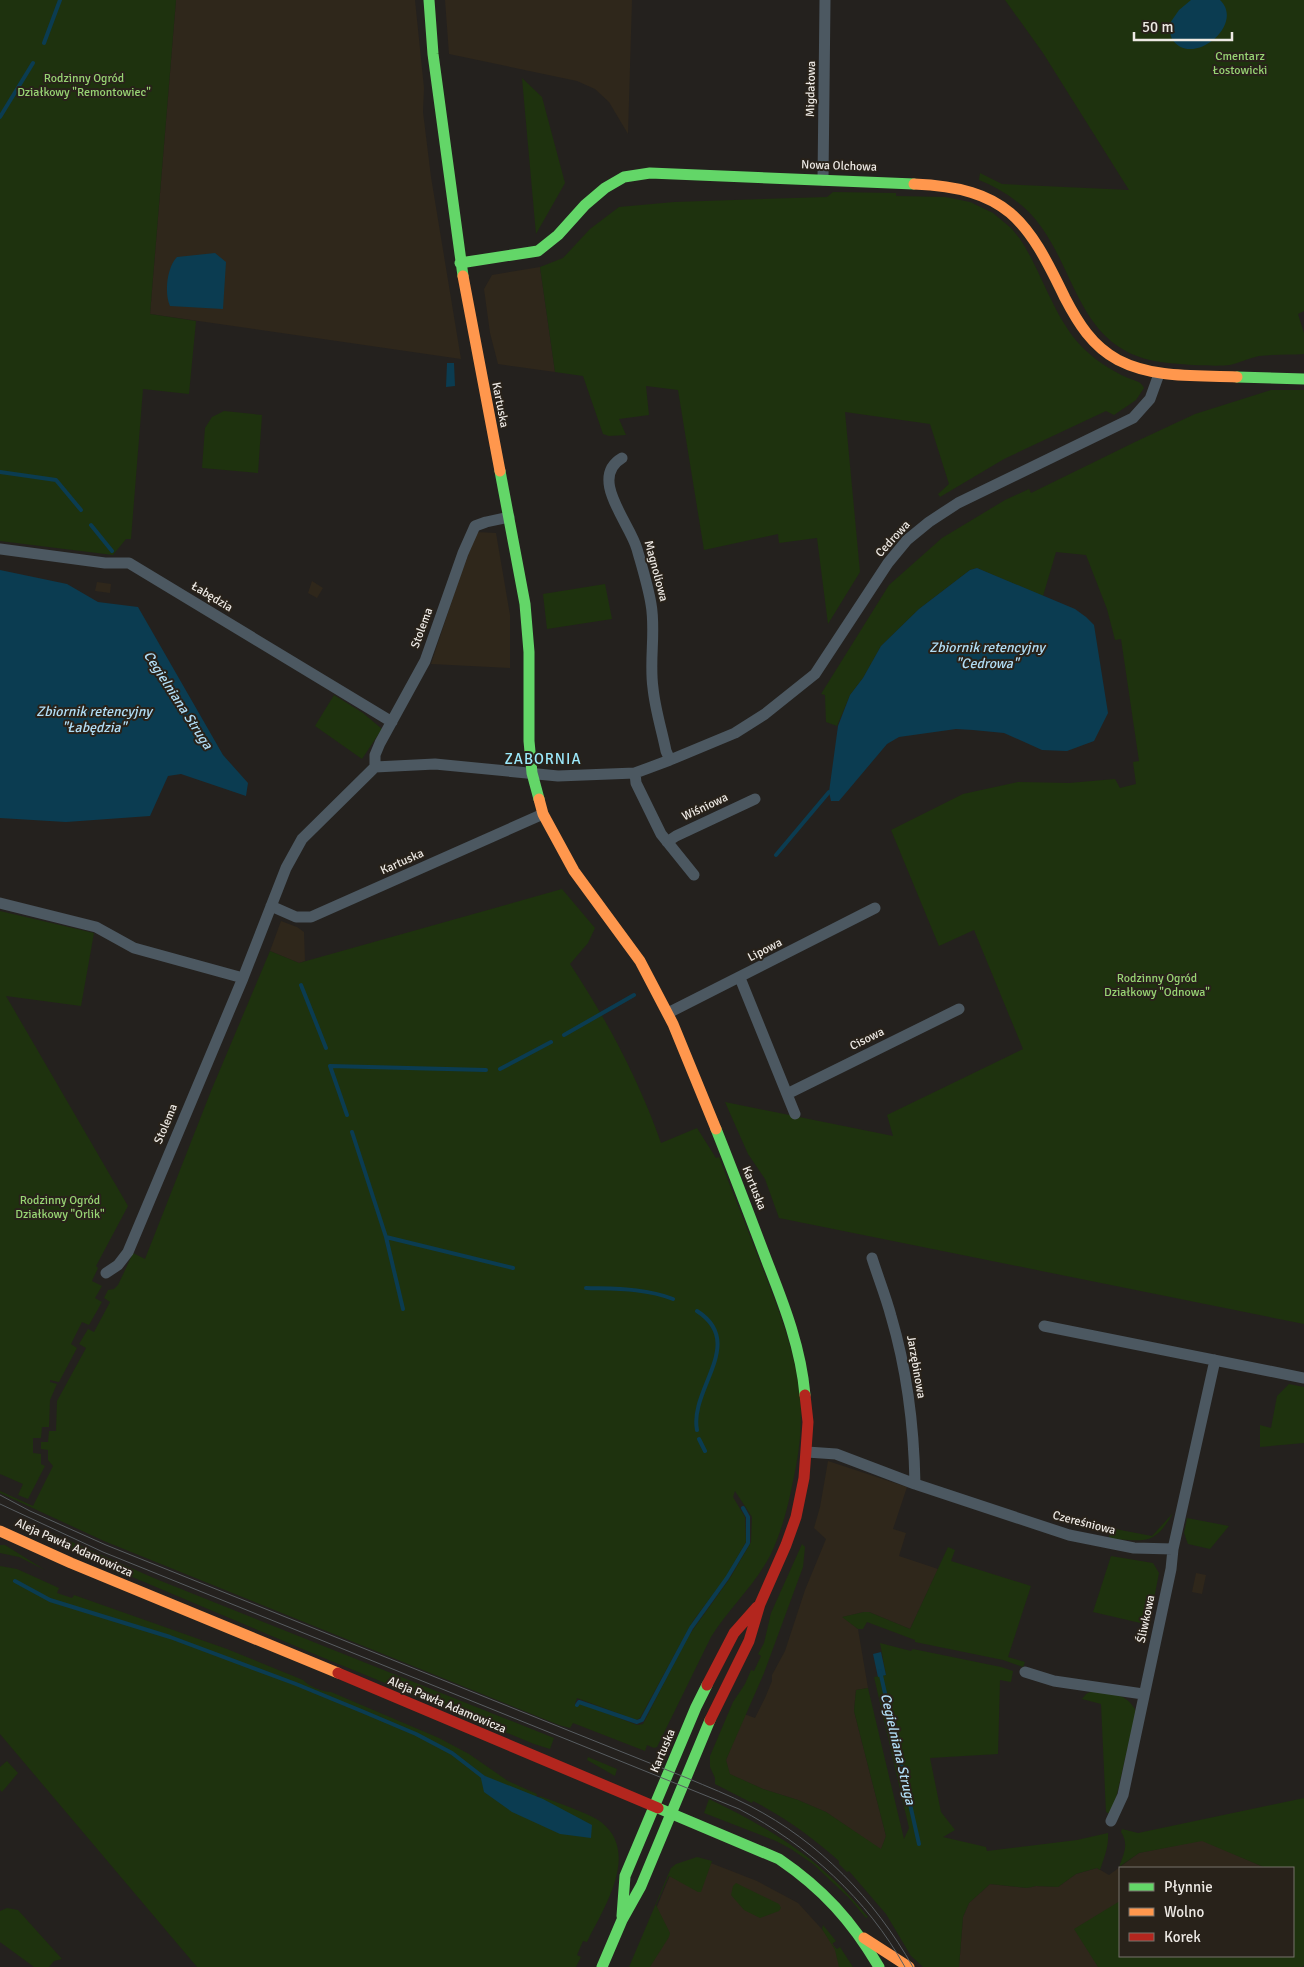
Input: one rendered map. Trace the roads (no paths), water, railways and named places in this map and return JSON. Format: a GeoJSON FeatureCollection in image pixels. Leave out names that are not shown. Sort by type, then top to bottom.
{"type":"FeatureCollection","features":[{"type":"Feature","properties":{"kind":"street","name":"Kartuska"},"geometry":{"type":"LineString","coordinates":[[429,0],[433,54],[460,263],[525,604],[529,652],[529,741],[532,773],[543,814],[567,860],[640,961],[668,1014],[744,1199],[794,1334],[806,1392],[807,1452],[796,1517],[783,1553],[760,1604],[749,1641],[711,1719],[641,1886],[622,1920],[602,1967]]}},
{"type":"Feature","properties":{"kind":"street","name":"Migdałowa"},"geometry":{"type":"LineString","coordinates":[[823,180],[825,0]]}},
{"type":"Feature","properties":{"kind":"street","name":"Nowa Olchowa"},"geometry":{"type":"LineString","coordinates":[[460,263],[538,251],[554,240],[603,189],[615,181],[630,175],[650,173],[944,185],[978,192],[1008,209],[1030,231],[1074,316],[1085,332],[1101,349],[1122,363],[1159,374]]}},
{"type":"Feature","properties":{"kind":"street"},"geometry":{"type":"LineString","coordinates":[[1159,374],[1304,379]]}},
{"type":"Feature","properties":{"kind":"street","name":"Cedrowa"},"geometry":{"type":"LineString","coordinates":[[532,773],[558,776],[635,773],[670,760],[750,724],[806,683],[826,659],[888,563],[907,540],[929,522],[958,504],[1132,418],[1150,399],[1159,374]]}},
{"type":"Feature","properties":{"kind":"street","name":"Magnoliowa"},"geometry":{"type":"LineString","coordinates":[[622,458],[614,463],[608,479],[613,500],[635,544],[652,606],[653,688],[666,752],[670,760]]}},
{"type":"Feature","properties":{"kind":"street","name":"Stolema"},"geometry":{"type":"LineString","coordinates":[[106,1273],[118,1265],[128,1252],[243,978],[286,868],[302,839],[375,768],[375,754],[425,661],[463,553],[475,526],[509,517]]}},
{"type":"Feature","properties":{"kind":"street","name":"Łabędzia"},"geometry":{"type":"LineString","coordinates":[[0,549],[105,563],[129,563],[392,722]]}},
{"type":"Feature","properties":{"kind":"street"},"geometry":{"type":"LineString","coordinates":[[375,768],[435,764],[532,773]]}},
{"type":"Feature","properties":{"kind":"street"},"geometry":{"type":"LineString","coordinates":[[635,773],[636,783],[661,834],[694,875]]}},
{"type":"Feature","properties":{"kind":"street","name":"Wiśniowa"},"geometry":{"type":"LineString","coordinates":[[667,842],[756,799]]}},
{"type":"Feature","properties":{"kind":"street","name":"Kartuska"},"geometry":{"type":"LineString","coordinates":[[271,906],[296,917],[312,917],[543,814]]}},
{"type":"Feature","properties":{"kind":"street"},"geometry":{"type":"LineString","coordinates":[[0,903],[96,928],[134,948],[243,978]]}},
{"type":"Feature","properties":{"kind":"street","name":"Lipowa"},"geometry":{"type":"LineString","coordinates":[[668,1014],[875,908]]}},
{"type":"Feature","properties":{"kind":"street"},"geometry":{"type":"LineString","coordinates":[[740,978],[795,1114]]}},
{"type":"Feature","properties":{"kind":"street","name":"Cisowa"},"geometry":{"type":"LineString","coordinates":[[787,1094],[959,1009]]}},
{"type":"Feature","properties":{"kind":"street","name":"Jarzębinowa"},"geometry":{"type":"LineString","coordinates":[[872,1258],[891,1315],[902,1361],[909,1407],[915,1484]]}},
{"type":"Feature","properties":{"kind":"street"},"geometry":{"type":"LineString","coordinates":[[1044,1326],[1304,1378]]}},
{"type":"Feature","properties":{"kind":"street"},"geometry":{"type":"LineString","coordinates":[[1173,1549],[1214,1360]]}},
{"type":"Feature","properties":{"kind":"street","name":"Czereśniowa"},"geometry":{"type":"LineString","coordinates":[[807,1452],[836,1454],[915,1484],[1069,1536],[1134,1548],[1173,1549]]}},
{"type":"Feature","properties":{"kind":"street","name":"Aleja Pawła Adamowicza"},"geometry":{"type":"LineString","coordinates":[[0,1531],[88,1570],[264,1641],[779,1859],[805,1876],[824,1892],[862,1937],[879,1967]]}},
{"type":"Feature","properties":{"kind":"street","name":"Śliwkowa"},"geometry":{"type":"LineString","coordinates":[[1111,1821],[1123,1794],[1171,1569],[1173,1549]]}},
{"type":"Feature","properties":{"kind":"street","name":"Kartuska"},"geometry":{"type":"LineString","coordinates":[[622,1920],[625,1876],[696,1707],[734,1633],[760,1604]]}},
{"type":"Feature","properties":{"kind":"street"},"geometry":{"type":"LineString","coordinates":[[1025,1672],[1054,1681],[1143,1694]]}},
{"type":"Feature","properties":{"kind":"street","name":"Aleja Pawła Adamowicza"},"geometry":{"type":"LineString","coordinates":[[862,1937],[908,1967]]}},
{"type":"Feature","properties":{"kind":"water"},"geometry":{"type":"Polygon","coordinates":[[[1191,0],[1220,0],[1226,10],[1226,21],[1221,31],[1213,40],[1191,49],[1181,47],[1172,39],[1170,23],[1179,10],[1191,0]]]}},
{"type":"Feature","properties":{"kind":"water"},"geometry":{"type":"Polygon","coordinates":[[[215,253],[226,262],[223,309],[170,306],[167,294],[167,280],[171,267],[177,257],[215,253]]]}},
{"type":"Feature","properties":{"kind":"water"},"geometry":{"type":"Polygon","coordinates":[[[447,363],[454,363],[455,386],[446,387],[447,363]]]}},
{"type":"Feature","properties":{"kind":"water","name":"Zbiornik retencyjny \"Cedrowa\""},"geometry":{"type":"Polygon","coordinates":[[[977,568],[1075,609],[1094,625],[1108,713],[1094,741],[1067,751],[1042,750],[1004,733],[973,730],[956,729],[899,737],[887,744],[839,801],[831,801],[829,792],[838,726],[850,695],[863,678],[881,646],[919,609],[970,570],[977,568]]]}},
{"type":"Feature","properties":{"kind":"water","name":"Zbiornik retencyjny \"Łabędzia\""},"geometry":{"type":"Polygon","coordinates":[[[0,570],[67,584],[98,602],[138,607],[223,755],[248,783],[246,796],[181,774],[168,776],[150,816],[66,822],[0,818],[0,570]]]}},
{"type":"Feature","properties":{"kind":"water"},"geometry":{"type":"Polygon","coordinates":[[[881,1652],[886,1675],[878,1677],[873,1654],[881,1652]]]}},
{"type":"Feature","properties":{"kind":"water"},"geometry":{"type":"Polygon","coordinates":[[[480,1774],[543,1799],[592,1825],[591,1838],[560,1834],[512,1812],[484,1792],[480,1774]]]}},
{"type":"Feature","properties":{"kind":"waterway","name":"Cegielniana Struga"},"geometry":{"type":"LineString","coordinates":[[44,43],[60,0]]}},
{"type":"Feature","properties":{"kind":"waterway","name":"Cegielniana Struga"},"geometry":{"type":"LineString","coordinates":[[0,117],[33,63]]}},
{"type":"Feature","properties":{"kind":"waterway","name":"Cegielniana Struga"},"geometry":{"type":"LineString","coordinates":[[0,472],[56,480],[81,510]]}},
{"type":"Feature","properties":{"kind":"waterway","name":"Cegielniana Struga"},"geometry":{"type":"LineString","coordinates":[[91,525],[112,551]]}},
{"type":"Feature","properties":{"kind":"waterway"},"geometry":{"type":"LineString","coordinates":[[776,855],[829,792]]}},
{"type":"Feature","properties":{"kind":"waterway","name":"Cegielniana Struga"},"geometry":{"type":"LineString","coordinates":[[301,985],[326,1048]]}},
{"type":"Feature","properties":{"kind":"waterway"},"geometry":{"type":"LineString","coordinates":[[564,1035],[634,995]]}},
{"type":"Feature","properties":{"kind":"waterway"},"geometry":{"type":"LineString","coordinates":[[500,1069],[551,1042]]}},
{"type":"Feature","properties":{"kind":"waterway"},"geometry":{"type":"LineString","coordinates":[[347,1115],[330,1066],[486,1070]]}},
{"type":"Feature","properties":{"kind":"waterway","name":"Cegielniana Struga"},"geometry":{"type":"LineString","coordinates":[[352,1132],[386,1237],[403,1309]]}},
{"type":"Feature","properties":{"kind":"waterway","name":"Cegielniana Struga"},"geometry":{"type":"LineString","coordinates":[[386,1237],[513,1268]]}},
{"type":"Feature","properties":{"kind":"waterway","name":"Cegielniana Struga"},"geometry":{"type":"LineString","coordinates":[[586,1288],[641,1291],[673,1299]]}},
{"type":"Feature","properties":{"kind":"waterway","name":"Cegielniana Struga"},"geometry":{"type":"LineString","coordinates":[[697,1311],[711,1324],[717,1337],[717,1352],[697,1414],[697,1430]]}},
{"type":"Feature","properties":{"kind":"waterway","name":"Cegielniana Struga"},"geometry":{"type":"LineString","coordinates":[[699,1439],[705,1451]]}},
{"type":"Feature","properties":{"kind":"waterway"},"geometry":{"type":"LineString","coordinates":[[577,1705],[579,1702],[637,1722],[642,1720],[691,1628],[727,1578],[748,1543],[748,1517],[743,1508]]}},
{"type":"Feature","properties":{"kind":"waterway"},"geometry":{"type":"LineString","coordinates":[[15,1581],[50,1600],[170,1637],[296,1684],[364,1712],[416,1734],[452,1753],[483,1777]]}},
{"type":"Feature","properties":{"kind":"waterway","name":"Cegielniana Struga"},"geometry":{"type":"LineString","coordinates":[[880,1671],[919,1844]]}},
{"type":"Feature","properties":{"kind":"tram line"},"geometry":{"type":"LineString","coordinates":[[0,1495],[30,1511],[106,1545],[687,1778],[750,1806],[776,1820],[800,1837],[843,1875],[881,1918],[913,1967]]}},
{"type":"Feature","properties":{"kind":"tram line"},"geometry":{"type":"LineString","coordinates":[[0,1504],[103,1552],[739,1809],[789,1839],[834,1876],[873,1919],[905,1967]]}},
{"type":"Feature","properties":{"kind":"district","name":"ZABORNIA"},"geometry":{"type":"Point","coordinates":[543,759]}},
{"type":"Feature","properties":{"kind":"park label","name":"Cmentarz Łostowicki"},"geometry":{"type":"Point","coordinates":[1240,63]}},
{"type":"Feature","properties":{"kind":"park label","name":"Rodzinny Ogród Działkowy \"Remontowiec\""},"geometry":{"type":"Point","coordinates":[84,85]}},
{"type":"Feature","properties":{"kind":"park label","name":"Rodzinny Ogród Działkowy \"Odnowa\""},"geometry":{"type":"Point","coordinates":[1157,985]}},
{"type":"Feature","properties":{"kind":"park label","name":"Rodzinny Ogród Działkowy \"Orlik\""},"geometry":{"type":"Point","coordinates":[60,1207]}}]}
